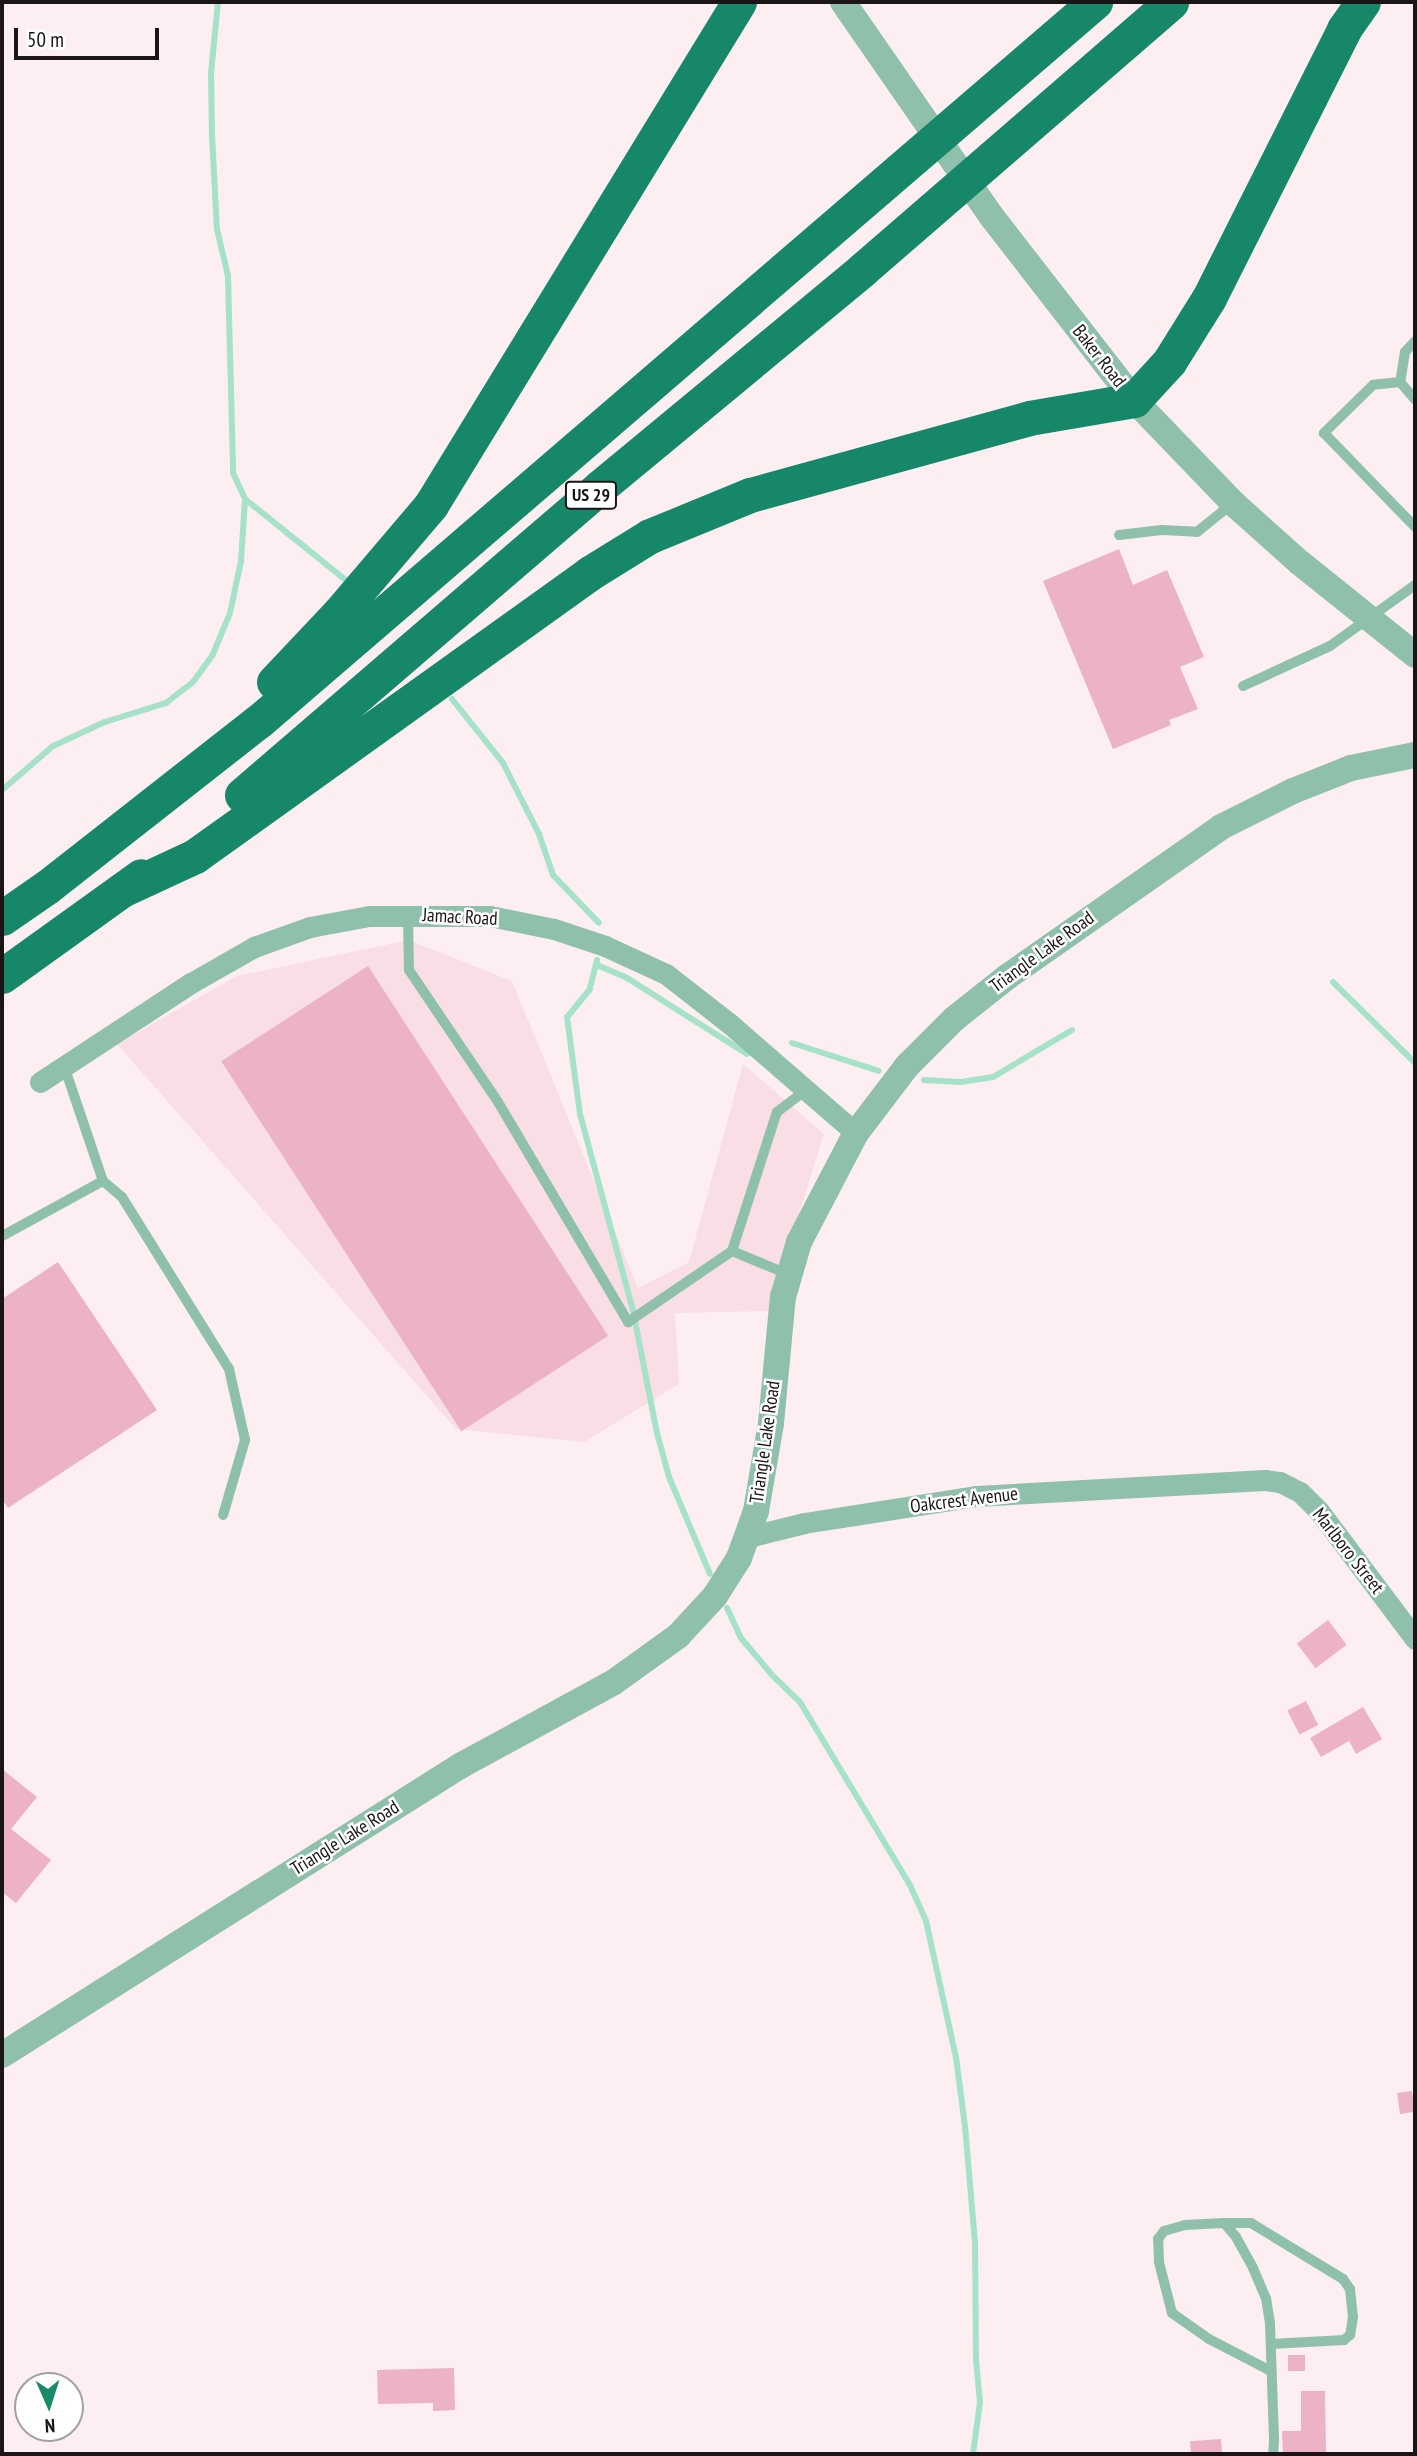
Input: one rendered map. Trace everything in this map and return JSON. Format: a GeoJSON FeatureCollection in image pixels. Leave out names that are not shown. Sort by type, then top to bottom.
{"type":"FeatureCollection","features":[{"type":"Feature","properties":{"kind":"highway"},"geometry":{"type":"LineString","coordinates":[[165,796],[340,612],[430,505],[739,2]]}},
{"type":"Feature","properties":{"kind":"highway","name":"US 29"},"geometry":{"type":"LineString","coordinates":[[2,918],[165,796],[259,721],[1095,2]]}},
{"type":"Feature","properties":{"kind":"highway","name":"US 29"},"geometry":{"type":"LineString","coordinates":[[2,976],[122,890],[300,749],[600,487],[862,270],[1171,2]]}},
{"type":"Feature","properties":{"kind":"highway"},"geometry":{"type":"LineString","coordinates":[[122,890],[195,856],[580,580],[650,536],[750,495],[1029,418],[1134,400],[1169,362],[1209,298],[1332,53],[1363,2]]}},
{"type":"Feature","properties":{"kind":"street","name":"Baker Road"},"geometry":{"type":"LineString","coordinates":[[843,2],[992,217],[1134,400],[1233,503],[1367,618],[1415,655]]}},
{"type":"Feature","properties":{"kind":"street","name":"Triangle Lake Road"},"geometry":{"type":"LineString","coordinates":[[2,2055],[460,1766],[625,1674],[678,1636],[715,1597],[748,1537],[763,1482],[783,1297],[799,1242],[856,1133],[907,1066],[954,1019],[1127,891],[1221,827],[1293,791],[1351,768],[1415,755]]}},
{"type":"Feature","properties":{"kind":"street","name":"Jamac Road"},"geometry":{"type":"LineString","coordinates":[[40,1082],[191,983],[254,947],[310,928],[369,916],[490,916],[554,929],[605,946],[666,974],[856,1133]]}},
{"type":"Feature","properties":{"kind":"street","name":"Marlboro Street"},"geometry":{"type":"LineString","coordinates":[[1184,1483],[1265,1480],[1280,1482],[1300,1492],[1319,1511],[1415,1639]]}},
{"type":"Feature","properties":{"kind":"street","name":"Oakcrest Avenue"},"geometry":{"type":"LineString","coordinates":[[748,1537],[804,1523],[977,1496],[1184,1483]]}},
{"type":"Feature","properties":{"kind":"lane"},"geometry":{"type":"LineString","coordinates":[[1400,382],[1405,352],[1415,341]]}},
{"type":"Feature","properties":{"kind":"lane"},"geometry":{"type":"LineString","coordinates":[[1400,382],[1415,398]]}},
{"type":"Feature","properties":{"kind":"lane"},"geometry":{"type":"LineString","coordinates":[[1400,382],[1373,385],[1324,433],[1415,527]]}},
{"type":"Feature","properties":{"kind":"lane"},"geometry":{"type":"LineString","coordinates":[[1119,535],[1162,530],[1197,531],[1233,503]]}},
{"type":"Feature","properties":{"kind":"lane"},"geometry":{"type":"LineString","coordinates":[[1243,686],[1329,646],[1415,585]]}},
{"type":"Feature","properties":{"kind":"lane"},"geometry":{"type":"LineString","coordinates":[[408,914],[410,970],[498,1102],[628,1322],[732,1251],[777,1112],[806,1090]]}},
{"type":"Feature","properties":{"kind":"lane"},"geometry":{"type":"LineString","coordinates":[[64,1066],[103,1181],[122,1197],[229,1369],[245,1440],[223,1515]]}},
{"type":"Feature","properties":{"kind":"lane"},"geometry":{"type":"LineString","coordinates":[[2,1236],[103,1181]]}},
{"type":"Feature","properties":{"kind":"lane"},"geometry":{"type":"LineString","coordinates":[[732,1251],[790,1275]]}},
{"type":"Feature","properties":{"kind":"lane"},"geometry":{"type":"LineString","coordinates":[[1224,2223],[1236,2236],[1266,2298],[1272,2371],[1273,2454]]}},
{"type":"Feature","properties":{"kind":"lane"},"geometry":{"type":"LineString","coordinates":[[1270,2344],[1344,2340],[1350,2335],[1353,2317],[1350,2289],[1343,2280],[1251,2223],[1185,2225],[1164,2231],[1158,2239],[1159,2262],[1172,2313],[1182,2322],[1272,2371]]}},
{"type":"Feature","properties":{"kind":"shaded area"},"geometry":{"type":"Polygon","coordinates":[[[409,940],[512,981],[638,1288],[689,1262],[743,1064],[824,1134],[769,1311],[675,1313],[679,1384],[584,1442],[456,1429],[117,1044],[237,976],[409,940]]]}},
{"type":"Feature","properties":{"kind":"building"},"geometry":{"type":"Polygon","coordinates":[[[1119,549],[1133,585],[1167,570],[1204,657],[1180,667],[1198,709],[1169,720],[1171,725],[1113,749],[1043,581],[1119,549]]]}},
{"type":"Feature","properties":{"kind":"building"},"geometry":{"type":"Polygon","coordinates":[[[368,966],[608,1336],[461,1431],[221,1061],[368,966]]]}},
{"type":"Feature","properties":{"kind":"building"},"geometry":{"type":"Polygon","coordinates":[[[58,1262],[157,1410],[8,1508],[2,1499],[2,1299],[58,1262]]]}},
{"type":"Feature","properties":{"kind":"building"},"geometry":{"type":"Polygon","coordinates":[[[1328,1620],[1347,1645],[1316,1668],[1297,1643],[1328,1620]]]}},
{"type":"Feature","properties":{"kind":"building"},"geometry":{"type":"Polygon","coordinates":[[[1306,1701],[1318,1725],[1300,1735],[1287,1711],[1306,1701]]]}},
{"type":"Feature","properties":{"kind":"building"},"geometry":{"type":"Polygon","coordinates":[[[1363,1707],[1382,1739],[1356,1754],[1349,1741],[1321,1757],[1310,1738],[1363,1707]]]}},
{"type":"Feature","properties":{"kind":"building"},"geometry":{"type":"Polygon","coordinates":[[[2,1769],[37,1797],[11,1829],[51,1860],[16,1903],[2,1892],[2,1769]]]}},
{"type":"Feature","properties":{"kind":"building"},"geometry":{"type":"Polygon","coordinates":[[[1412,2091],[1415,2112],[1400,2114],[1397,2093],[1412,2091]]]}},
{"type":"Feature","properties":{"kind":"building"},"geometry":{"type":"Polygon","coordinates":[[[1288,2355],[1305,2355],[1305,2371],[1288,2371],[1288,2355]]]}},
{"type":"Feature","properties":{"kind":"building"},"geometry":{"type":"Polygon","coordinates":[[[454,2368],[455,2410],[433,2411],[433,2403],[378,2404],[377,2370],[454,2368]]]}},
{"type":"Feature","properties":{"kind":"building"},"geometry":{"type":"Polygon","coordinates":[[[1301,2391],[1325,2391],[1326,2454],[1283,2454],[1282,2431],[1301,2431],[1301,2391]]]}},
{"type":"Feature","properties":{"kind":"building"},"geometry":{"type":"Polygon","coordinates":[[[1221,2439],[1222,2454],[1191,2454],[1190,2441],[1221,2439]]]}},
{"type":"Feature","properties":{"kind":"waterway"},"geometry":{"type":"LineString","coordinates":[[218,2],[211,73],[212,135],[217,229],[228,276],[233,473],[245,499],[347,581]]}},
{"type":"Feature","properties":{"kind":"waterway"},"geometry":{"type":"LineString","coordinates":[[2,790],[53,746],[105,722],[166,703],[193,682],[213,654],[230,613],[241,561],[245,499]]}},
{"type":"Feature","properties":{"kind":"waterway"},"geometry":{"type":"LineString","coordinates":[[452,699],[503,763],[539,834],[553,875],[599,923]]}},
{"type":"Feature","properties":{"kind":"waterway"},"geometry":{"type":"LineString","coordinates":[[597,960],[590,989],[567,1017],[580,1114],[633,1311],[657,1433],[669,1477],[710,1574]]}},
{"type":"Feature","properties":{"kind":"waterway"},"geometry":{"type":"LineString","coordinates":[[597,965],[627,978],[747,1054]]}},
{"type":"Feature","properties":{"kind":"waterway"},"geometry":{"type":"LineString","coordinates":[[1333,982],[1415,1063]]}},
{"type":"Feature","properties":{"kind":"waterway"},"geometry":{"type":"LineString","coordinates":[[924,1080],[961,1082],[993,1077],[1072,1030]]}},
{"type":"Feature","properties":{"kind":"waterway"},"geometry":{"type":"LineString","coordinates":[[792,1043],[879,1071]]}},
{"type":"Feature","properties":{"kind":"waterway"},"geometry":{"type":"LineString","coordinates":[[727,1608],[741,1638],[772,1675],[800,1702],[910,1885],[926,1921],[956,2057],[965,2126],[975,2242],[976,2360],[980,2402],[973,2454]]}}]}
